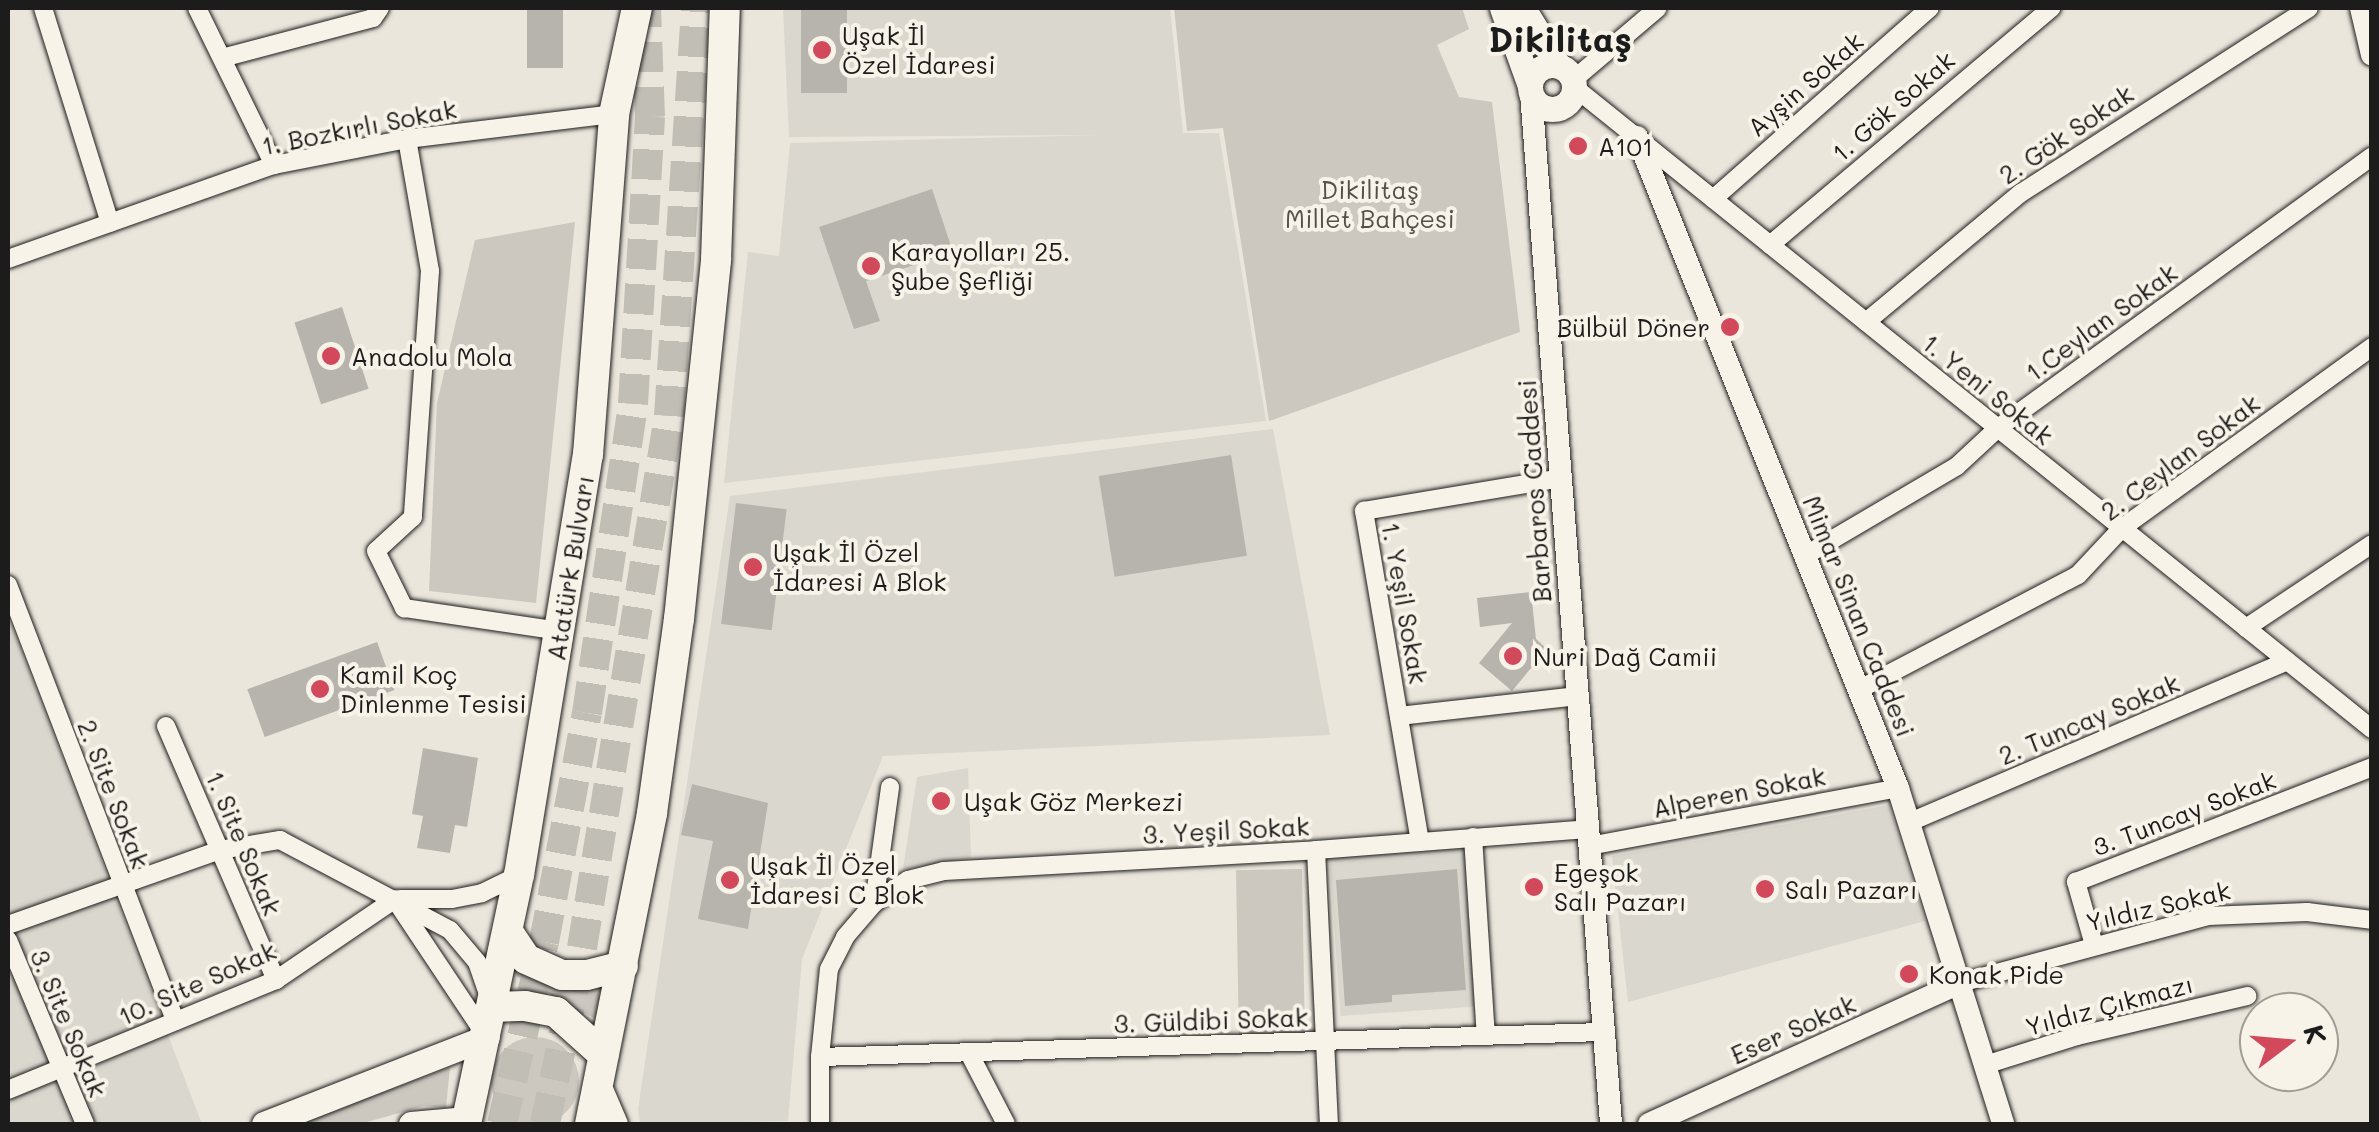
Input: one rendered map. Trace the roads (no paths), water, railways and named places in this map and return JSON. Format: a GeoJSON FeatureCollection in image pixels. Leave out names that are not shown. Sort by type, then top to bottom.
{"type":"FeatureCollection","features":[{"type":"Feature","properties":{"kind":"highway","name":"Atatürk Bulvarı"},"geometry":{"type":"LineString","coordinates":[[470,1123],[519,875],[588,455],[614,114],[637,8]]}},
{"type":"Feature","properties":{"kind":"highway"},"geometry":{"type":"LineString","coordinates":[[590,1124],[652,813],[679,619],[716,260],[725,8]]}},
{"type":"Feature","properties":{"kind":"highway"},"geometry":{"type":"LineString","coordinates":[[508,932],[526,959],[562,976],[588,976],[623,966]]}},
{"type":"Feature","properties":{"kind":"highway"},"geometry":{"type":"LineString","coordinates":[[490,1022],[556,1012],[602,1068]]}},
{"type":"Feature","properties":{"kind":"main road"},"geometry":{"type":"LineString","coordinates":[[1502,8],[1530,90],[1542,106],[1559,108],[1568,77],[1523,8]]}},
{"type":"Feature","properties":{"kind":"main road"},"geometry":{"type":"LineString","coordinates":[[1530,90],[1539,69],[1568,77]]}},
{"type":"Feature","properties":{"kind":"main road"},"geometry":{"type":"LineString","coordinates":[[264,1124],[490,1022]]}},
{"type":"Feature","properties":{"kind":"main road"},"geometry":{"type":"LineString","coordinates":[[411,1124],[470,1123]]}},
{"type":"Feature","properties":{"kind":"street"},"geometry":{"type":"LineString","coordinates":[[43,8],[110,223]]}},
{"type":"Feature","properties":{"kind":"street"},"geometry":{"type":"LineString","coordinates":[[197,8],[274,165]]}},
{"type":"Feature","properties":{"kind":"street"},"geometry":{"type":"LineString","coordinates":[[222,58],[373,18],[380,8]]}},
{"type":"Feature","properties":{"kind":"street"},"geometry":{"type":"LineString","coordinates":[[1568,77],[1658,8]]}},
{"type":"Feature","properties":{"kind":"street","name":"Ayşin Sokak"},"geometry":{"type":"LineString","coordinates":[[1713,199],[1930,8]]}},
{"type":"Feature","properties":{"kind":"street","name":"1. Gök Sokak"},"geometry":{"type":"LineString","coordinates":[[1770,245],[2051,8]]}},
{"type":"Feature","properties":{"kind":"street","name":"2. Gök Sokak"},"geometry":{"type":"LineString","coordinates":[[1866,322],[2022,192],[2310,8]]}},
{"type":"Feature","properties":{"kind":"street"},"geometry":{"type":"LineString","coordinates":[[2365,15],[2372,55]]}},
{"type":"Feature","properties":{"kind":"street","name":"1. Yeni Sokak"},"geometry":{"type":"LineString","coordinates":[[1568,77],[1636,138],[2370,726]]}},
{"type":"Feature","properties":{"kind":"street","name":"Barbaros Caddesi"},"geometry":{"type":"LineString","coordinates":[[1530,90],[1611,1124]]}},
{"type":"Feature","properties":{"kind":"street","name":"1. Bozkırlı Sokak"},"geometry":{"type":"LineString","coordinates":[[8,259],[274,165],[407,139],[614,114]]}},
{"type":"Feature","properties":{"kind":"street","name":"Mimar Sinan Caddesi"},"geometry":{"type":"LineString","coordinates":[[1636,138],[1898,788],[2003,1124]]}},
{"type":"Feature","properties":{"kind":"street"},"geometry":{"type":"LineString","coordinates":[[407,139],[430,272],[413,517],[376,551],[404,608],[560,631]]}},
{"type":"Feature","properties":{"kind":"street","name":"1.Ceylan Sokak"},"geometry":{"type":"LineString","coordinates":[[1806,555],[1957,466],[1998,428],[2372,156]]}},
{"type":"Feature","properties":{"kind":"street","name":"2. Ceylan Sokak"},"geometry":{"type":"LineString","coordinates":[[1860,690],[2078,575],[2122,528],[2372,347]]}},
{"type":"Feature","properties":{"kind":"street","name":"1. Yeşil Sokak"},"geometry":{"type":"LineString","coordinates":[[1420,842],[1364,511],[1560,478]]}},
{"type":"Feature","properties":{"kind":"street"},"geometry":{"type":"LineString","coordinates":[[2246,628],[2372,544]]}},
{"type":"Feature","properties":{"kind":"street","name":"2. Site Sokak"},"geometry":{"type":"LineString","coordinates":[[8,586],[175,1021]]}},
{"type":"Feature","properties":{"kind":"street","name":"2. Tuncay Sokak"},"geometry":{"type":"LineString","coordinates":[[1910,822],[2287,662]]}},
{"type":"Feature","properties":{"kind":"street"},"geometry":{"type":"LineString","coordinates":[[1399,716],[1578,696]]}},
{"type":"Feature","properties":{"kind":"street","name":"1. Site Sokak"},"geometry":{"type":"LineString","coordinates":[[166,726],[276,980]]}},
{"type":"Feature","properties":{"kind":"street","name":"3. Tuncay Sokak"},"geometry":{"type":"LineString","coordinates":[[2094,945],[2076,882],[2372,767]]}},
{"type":"Feature","properties":{"kind":"street"},"geometry":{"type":"LineString","coordinates":[[820,1124],[820,1058],[829,969],[845,937],[874,903],[890,786]]}},
{"type":"Feature","properties":{"kind":"street","name":"Alperen Sokak"},"geometry":{"type":"LineString","coordinates":[[1588,837],[1898,788]]}},
{"type":"Feature","properties":{"kind":"street"},"geometry":{"type":"LineString","coordinates":[[1473,837],[1486,1036]]}},
{"type":"Feature","properties":{"kind":"street","name":"3. Yeşil Sokak"},"geometry":{"type":"LineString","coordinates":[[874,903],[908,880],[944,871],[1473,837],[1588,837]]}},
{"type":"Feature","properties":{"kind":"street"},"geometry":{"type":"LineString","coordinates":[[8,925],[220,850],[280,840],[450,930],[478,962],[490,1022]]}},
{"type":"Feature","properties":{"kind":"street"},"geometry":{"type":"LineString","coordinates":[[1316,850],[1328,1124]]}},
{"type":"Feature","properties":{"kind":"street"},"geometry":{"type":"LineString","coordinates":[[394,899],[452,900],[482,893],[519,875]]}},
{"type":"Feature","properties":{"kind":"street"},"geometry":{"type":"LineString","coordinates":[[394,899],[490,1022]]}},
{"type":"Feature","properties":{"kind":"street","name":"10. Site Sokak"},"geometry":{"type":"LineString","coordinates":[[8,1090],[276,980],[394,899]]}},
{"type":"Feature","properties":{"kind":"street","name":"Yıldız Sokak"},"geometry":{"type":"LineString","coordinates":[[1960,983],[2208,916],[2248,911],[2307,912],[2372,920]]}},
{"type":"Feature","properties":{"kind":"street","name":"3. Site Sokak"},"geometry":{"type":"LineString","coordinates":[[8,940],[85,1124]]}},
{"type":"Feature","properties":{"kind":"street","name":"Eser Sokak"},"geometry":{"type":"LineString","coordinates":[[1649,1124],[1960,983]]}},
{"type":"Feature","properties":{"kind":"street","name":"Yıldız Çıkmazı"},"geometry":{"type":"LineString","coordinates":[[1985,1065],[2077,1036],[2239,998]]}},
{"type":"Feature","properties":{"kind":"street","name":"3. Güldibi Sokak"},"geometry":{"type":"LineString","coordinates":[[820,1058],[1604,1032]]}},
{"type":"Feature","properties":{"kind":"street"},"geometry":{"type":"LineString","coordinates":[[970,1053],[1006,1124]]}},
{"type":"Feature","properties":{"kind":"street"},"geometry":{"type":"LineString","coordinates":[[602,1068],[616,1124]]}},
{"type":"Feature","properties":{"kind":"tunnel"},"geometry":{"type":"LineString","coordinates":[[502,1124],[544,942],[587,713],[633,404],[650,117],[646,8]]}},
{"type":"Feature","properties":{"kind":"tunnel"},"geometry":{"type":"LineString","coordinates":[[545,1124],[582,948],[669,416],[696,8]]}},
{"type":"Feature","properties":{"kind":"place","name":"Uşak İl Özel İdaresi"},"geometry":{"type":"Point","coordinates":[822,50]}},
{"type":"Feature","properties":{"kind":"place","name":"A101"},"geometry":{"type":"Point","coordinates":[1578,146]}},
{"type":"Feature","properties":{"kind":"place","name":"Karayolları 25. Şube Şefliği"},"geometry":{"type":"Point","coordinates":[871,266]}},
{"type":"Feature","properties":{"kind":"place","name":"Bülbül Döner"},"geometry":{"type":"Point","coordinates":[1730,327]}},
{"type":"Feature","properties":{"kind":"place","name":"Anadolu Mola"},"geometry":{"type":"Point","coordinates":[331,356]}},
{"type":"Feature","properties":{"kind":"place","name":"Uşak İl Özel İdaresi A Blok"},"geometry":{"type":"Point","coordinates":[753,567]}},
{"type":"Feature","properties":{"kind":"place","name":"Nuri Dağ Camii"},"geometry":{"type":"Point","coordinates":[1513,656]}},
{"type":"Feature","properties":{"kind":"place","name":"Kamil Koç Dinlenme Tesisi"},"geometry":{"type":"Point","coordinates":[320,689]}},
{"type":"Feature","properties":{"kind":"place","name":"Uşak Göz Merkezi"},"geometry":{"type":"Point","coordinates":[941,801]}},
{"type":"Feature","properties":{"kind":"place","name":"Uşak İl Özel İdaresi C Blok"},"geometry":{"type":"Point","coordinates":[730,880]}},
{"type":"Feature","properties":{"kind":"place","name":"Egeşok Salı Pazarı"},"geometry":{"type":"Point","coordinates":[1534,887]}},
{"type":"Feature","properties":{"kind":"place","name":"Salı Pazarı"},"geometry":{"type":"Point","coordinates":[1765,889]}},
{"type":"Feature","properties":{"kind":"place","name":"Konak Pide"},"geometry":{"type":"Point","coordinates":[1909,974]}},
{"type":"Feature","properties":{"kind":"district","name":"Dikilitaş"},"geometry":{"type":"Point","coordinates":[1560,38]}},
{"type":"Feature","properties":{"kind":"park label","name":"Dikilitaş Millet Bahçesi"},"geometry":{"type":"Point","coordinates":[1370,204]}}]}
